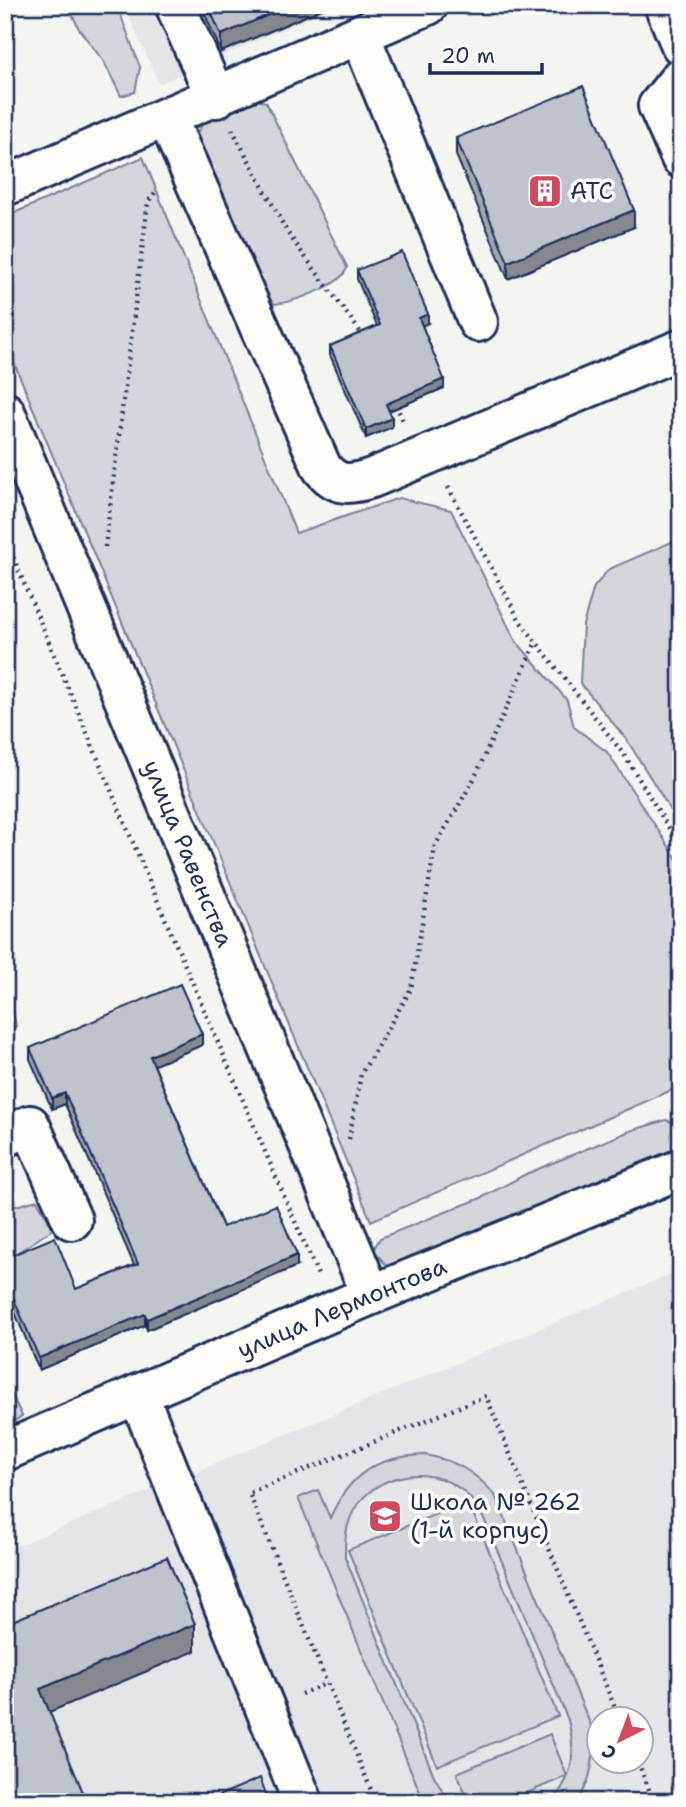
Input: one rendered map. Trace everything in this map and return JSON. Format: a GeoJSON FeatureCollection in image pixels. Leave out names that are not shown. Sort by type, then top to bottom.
{"type":"FeatureCollection","features":[{"type":"Feature","properties":{"kind":"street"},"geometry":{"type":"LineString","coordinates":[[175,5],[216,98]]}},
{"type":"Feature","properties":{"kind":"street"},"geometry":{"type":"LineString","coordinates":[[5,186],[77,138],[167,118],[428,5]]}},
{"type":"Feature","properties":{"kind":"street"},"geometry":{"type":"LineString","coordinates":[[664,5],[681,45]]}},
{"type":"Feature","properties":{"kind":"street"},"geometry":{"type":"LineString","coordinates":[[360,35],[478,322]]}},
{"type":"Feature","properties":{"kind":"street"},"geometry":{"type":"LineString","coordinates":[[681,77],[658,106],[681,158]]}},
{"type":"Feature","properties":{"kind":"street"},"geometry":{"type":"LineString","coordinates":[[167,118],[321,468],[330,478],[341,483],[357,483],[372,478],[681,349]]}},
{"type":"Feature","properties":{"kind":"street","name":"улица Равенства"},"geometry":{"type":"LineString","coordinates":[[5,412],[371,1295]]}},
{"type":"Feature","properties":{"kind":"street"},"geometry":{"type":"LineString","coordinates":[[5,1137],[30,1125],[72,1220]]}},
{"type":"Feature","properties":{"kind":"street","name":"улица Лермонтова"},"geometry":{"type":"LineString","coordinates":[[5,1451],[371,1295],[681,1169]]}},
{"type":"Feature","properties":{"kind":"street"},"geometry":{"type":"LineString","coordinates":[[138,1394],[303,1802]]}},
{"type":"Feature","properties":{"kind":"path"},"geometry":{"type":"LineString","coordinates":[[103,555],[148,202],[183,153]]}},
{"type":"Feature","properties":{"kind":"path"},"geometry":{"type":"LineString","coordinates":[[5,538],[319,1279]]}},
{"type":"Feature","properties":{"kind":"path"},"geometry":{"type":"LineString","coordinates":[[348,1142],[361,1074],[411,989],[435,846],[474,779],[536,642]]}},
{"type":"Feature","properties":{"kind":"path"},"geometry":{"type":"LineString","coordinates":[[376,1802],[248,1493],[486,1396],[614,1706]]}},
{"type":"Feature","properties":{"kind":"path"},"geometry":{"type":"LineString","coordinates":[[644,1776],[654,1802]]}},
{"type":"Feature","properties":{"kind":"shaded area"},"geometry":{"type":"Polygon","coordinates":[[[68,5],[117,5],[140,67],[135,92],[121,96],[104,62],[79,29],[68,5]]]}},
{"type":"Feature","properties":{"kind":"shaded area"},"geometry":{"type":"Polygon","coordinates":[[[124,5],[338,5],[159,84],[124,5]]]}},
{"type":"Feature","properties":{"kind":"shaded area"},"geometry":{"type":"Polygon","coordinates":[[[255,100],[266,102],[347,267],[337,281],[327,287],[275,304],[266,297],[195,140],[198,131],[210,118],[255,100]]]}},
{"type":"Feature","properties":{"kind":"shaded area"},"geometry":{"type":"Polygon","coordinates":[[[143,157],[296,533],[399,498],[451,510],[515,640],[567,700],[574,727],[607,752],[681,865],[681,1086],[371,1221],[5,341],[5,217],[143,157]]]}},
{"type":"Feature","properties":{"kind":"shaded area"},"geometry":{"type":"Polygon","coordinates":[[[681,538],[681,827],[627,740],[580,683],[583,625],[594,587],[609,569],[681,538]]]}},
{"type":"Feature","properties":{"kind":"shaded area"},"geometry":{"type":"Polygon","coordinates":[[[5,971],[16,1026],[5,1035],[5,971]]]}},
{"type":"Feature","properties":{"kind":"shaded area"},"geometry":{"type":"Polygon","coordinates":[[[666,1120],[681,1125],[681,1151],[389,1268],[373,1250],[380,1238],[481,1198],[526,1174],[579,1152],[630,1131],[666,1120]]]}},
{"type":"Feature","properties":{"kind":"shaded area"},"geometry":{"type":"Polygon","coordinates":[[[37,1200],[53,1229],[5,1261],[5,1209],[37,1200]]]}},
{"type":"Feature","properties":{"kind":"shaded area","name":"Школа № 262 (1-й корпус)"},"geometry":{"type":"Polygon","coordinates":[[[681,1270],[681,1802],[5,1802],[5,1551],[681,1270]]]}},
{"type":"Feature","properties":{"kind":"shaded area"},"geometry":{"type":"Polygon","coordinates":[[[5,1381],[22,1416],[5,1427],[5,1381]]]}},
{"type":"Feature","properties":{"kind":"shaded area"},"geometry":{"type":"Polygon","coordinates":[[[425,1455],[464,1468],[495,1495],[584,1709],[584,1776],[589,1776],[577,1802],[551,1802],[569,1774],[572,1743],[568,1720],[485,1521],[473,1501],[463,1491],[448,1482],[415,1475],[383,1483],[358,1504],[347,1528],[345,1557],[434,1776],[453,1802],[424,1802],[298,1498],[318,1490],[330,1518],[346,1490],[367,1470],[408,1456],[425,1455]]]}},
{"type":"Feature","properties":{"kind":"shaded area"},"geometry":{"type":"Polygon","coordinates":[[[468,1501],[558,1716],[437,1766],[348,1550],[468,1501]]]}},
{"type":"Feature","properties":{"kind":"shaded area"},"geometry":{"type":"Polygon","coordinates":[[[550,1734],[567,1776],[506,1802],[469,1802],[457,1773],[550,1734]]]}},
{"type":"Feature","properties":{"kind":"building"},"geometry":{"type":"Polygon","coordinates":[[[208,5],[292,5],[221,35],[208,5]]]}},
{"type":"Feature","properties":{"kind":"building","name":"АТС"},"geometry":{"type":"Polygon","coordinates":[[[583,86],[634,210],[508,262],[456,138],[583,86]]]}},
{"type":"Feature","properties":{"kind":"building"},"geometry":{"type":"Polygon","coordinates":[[[402,252],[428,314],[419,318],[444,379],[386,404],[392,418],[366,429],[330,346],[380,325],[357,270],[402,252]]]}},
{"type":"Feature","properties":{"kind":"building"},"geometry":{"type":"Polygon","coordinates":[[[180,984],[202,1034],[150,1056],[223,1227],[276,1205],[297,1255],[147,1319],[145,1314],[39,1358],[5,1278],[5,1258],[55,1237],[76,1289],[138,1264],[65,1093],[52,1098],[30,1048],[180,984]]]}},
{"type":"Feature","properties":{"kind":"building"},"geometry":{"type":"Polygon","coordinates":[[[167,1557],[195,1624],[40,1689],[87,1802],[9,1802],[5,1794],[5,1624],[167,1557]]]}},
{"type":"Feature","properties":{"kind":"building"},"geometry":{"type":"Polygon","coordinates":[[[260,1778],[269,1802],[204,1802],[260,1778]]]}},
{"type":"Feature","properties":{"kind":"place","name":"АТС"},"geometry":{"type":"Point","coordinates":[545,191]}},
{"type":"Feature","properties":{"kind":"place","name":"Школа № 262 (1-й корпус)"},"geometry":{"type":"Point","coordinates":[385,1516]}}]}
